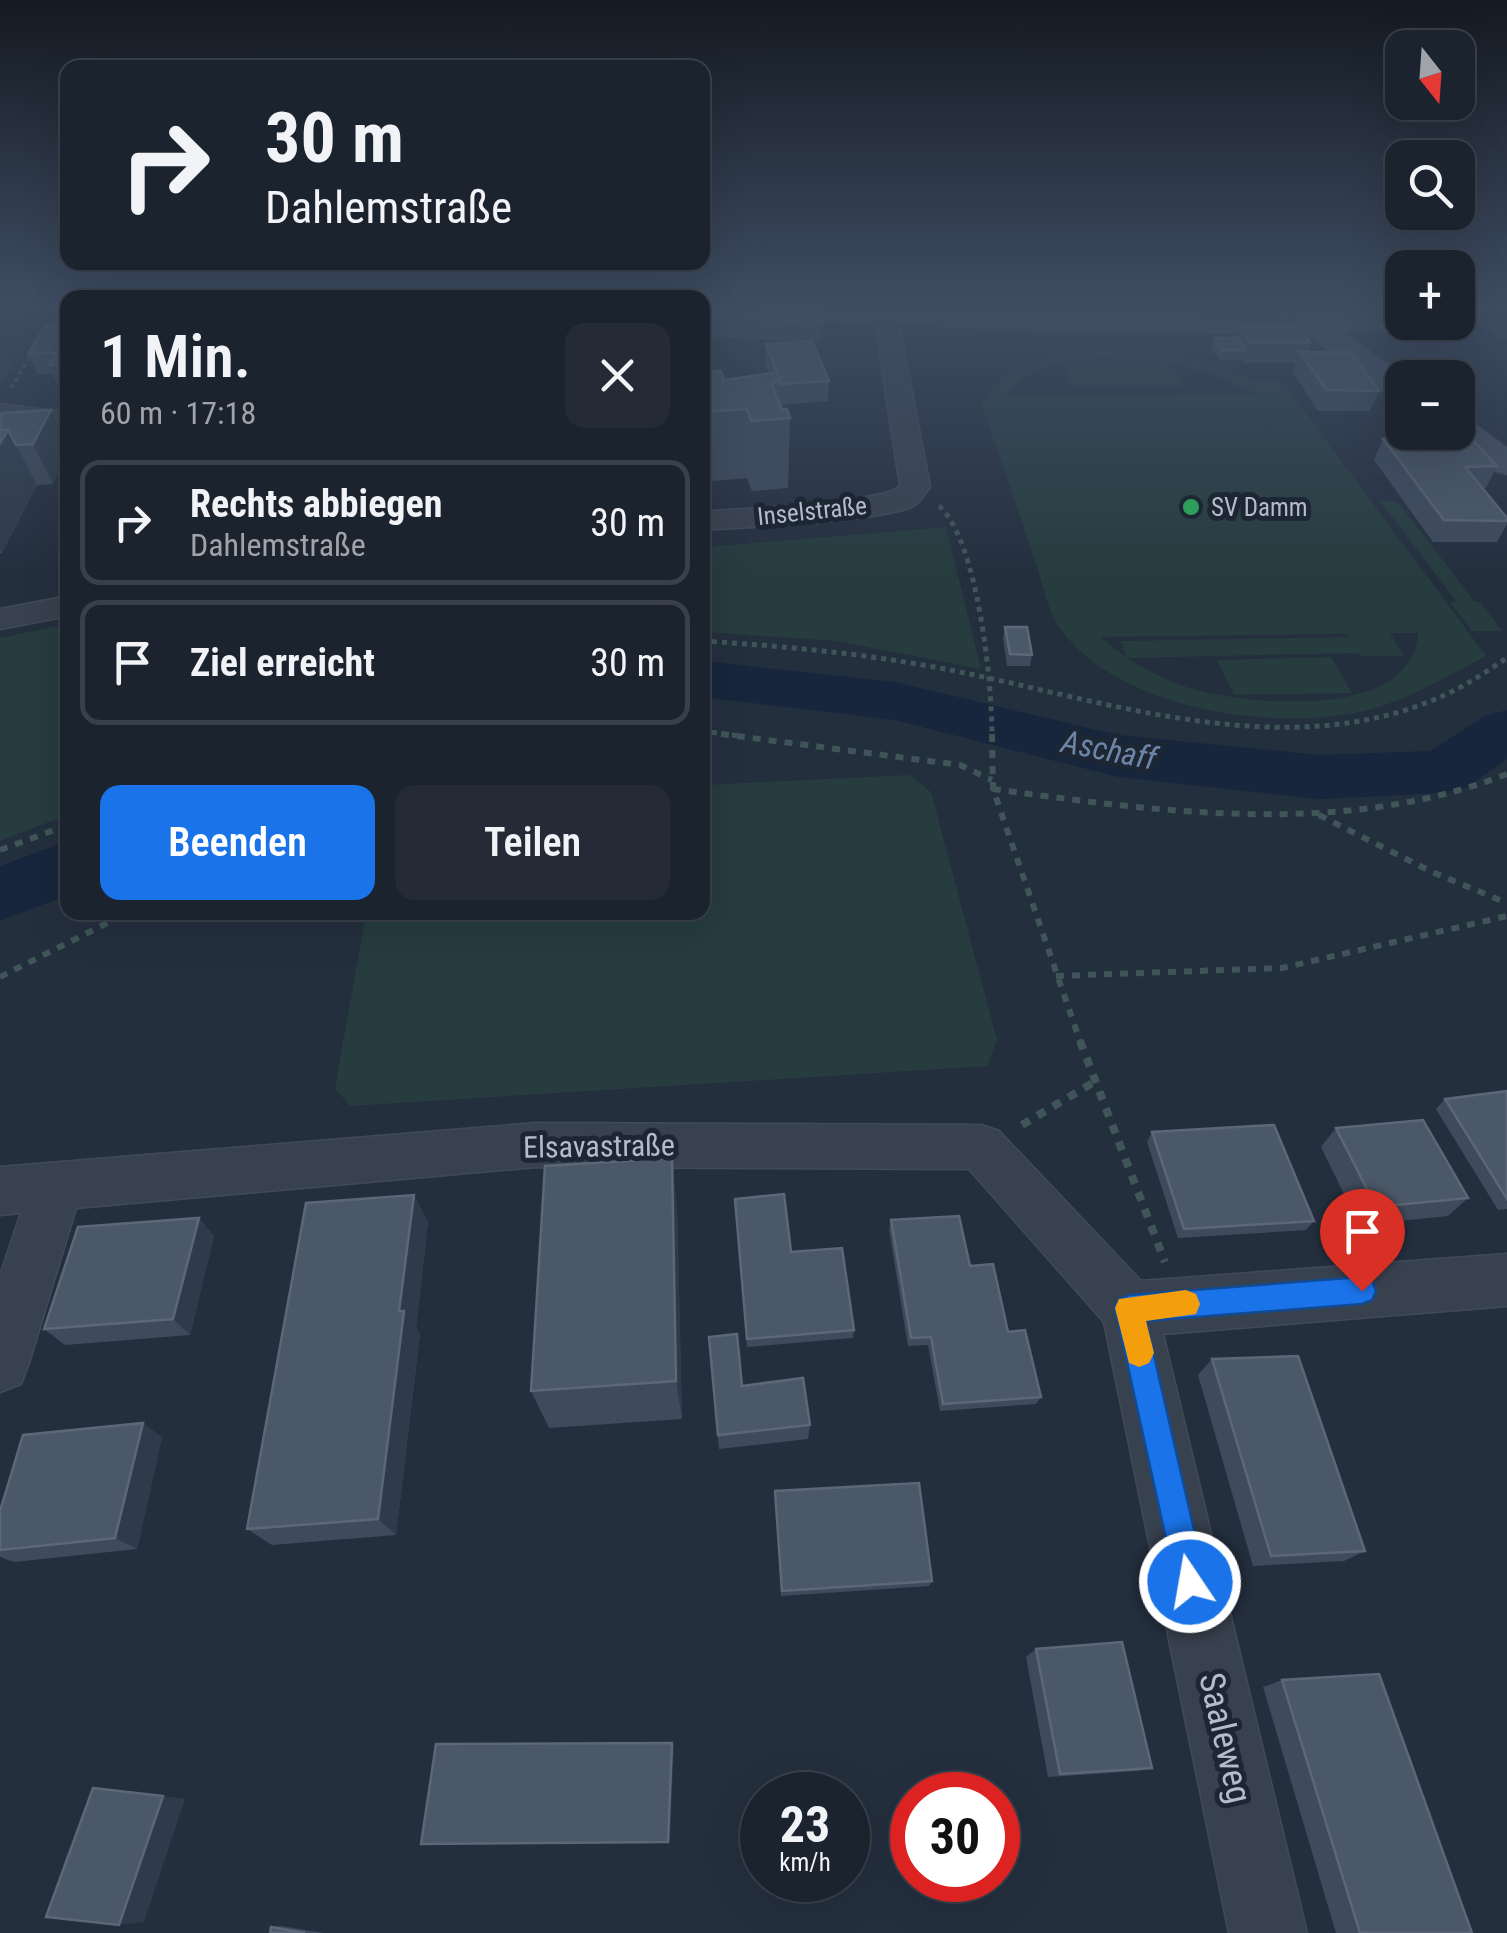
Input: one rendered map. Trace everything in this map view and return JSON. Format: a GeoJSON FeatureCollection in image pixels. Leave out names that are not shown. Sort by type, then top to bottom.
{"type":"FeatureCollection","features":[{"type":"Feature","properties":{"kind":"main road"},"geometry":{"type":"LineString","coordinates":[[1475,440],[1507,464]]}},
{"type":"Feature","properties":{"kind":"street"},"geometry":{"type":"LineString","coordinates":[[899,393],[915,487]]}},
{"type":"Feature","properties":{"kind":"street"},"geometry":{"type":"LineString","coordinates":[[3,405],[60,420]]}},
{"type":"Feature","properties":{"kind":"street","name":"Inselstraße"},"geometry":{"type":"LineString","coordinates":[[710,520],[864,508],[905,498],[915,487]]}},
{"type":"Feature","properties":{"kind":"street"},"geometry":{"type":"LineString","coordinates":[[0,619],[60,608]]}},
{"type":"Feature","properties":{"kind":"street","name":"Elsavastraße"},"geometry":{"type":"LineString","coordinates":[[0,1191],[536,1145],[981,1147]]}},
{"type":"Feature","properties":{"kind":"street"},"geometry":{"type":"LineString","coordinates":[[981,1147],[1155,1306],[1507,1280]]}},
{"type":"Feature","properties":{"kind":"street"},"geometry":{"type":"LineString","coordinates":[[0,1364],[56,1187]]}},
{"type":"Feature","properties":{"kind":"street","name":"Saaleweg"},"geometry":{"type":"LineString","coordinates":[[1155,1306],[1268,1933]]}},
{"type":"Feature","properties":{"kind":"path"},"geometry":{"type":"LineString","coordinates":[[915,487],[954,518],[975,591],[991,679],[992,785],[1094,1082],[1155,1306]]}},
{"type":"Feature","properties":{"kind":"path"},"geometry":{"type":"LineString","coordinates":[[710,641],[820,647],[1192,721],[1293,728],[1344,725],[1395,715],[1489,671],[1507,658]]}},
{"type":"Feature","properties":{"kind":"path"},"geometry":{"type":"LineString","coordinates":[[710,732],[960,765],[992,785],[1121,808],[1268,816],[1384,807],[1507,774]]}},
{"type":"Feature","properties":{"kind":"path"},"geometry":{"type":"LineString","coordinates":[[1318,815],[1430,871],[1507,903]]}},
{"type":"Feature","properties":{"kind":"path"},"geometry":{"type":"LineString","coordinates":[[0,850],[60,829]]}},
{"type":"Feature","properties":{"kind":"path"},"geometry":{"type":"LineString","coordinates":[[1056,976],[1282,968],[1507,916]]}},
{"type":"Feature","properties":{"kind":"path"},"geometry":{"type":"LineString","coordinates":[[0,977],[112,920]]}},
{"type":"Feature","properties":{"kind":"path"},"geometry":{"type":"LineString","coordinates":[[981,1147],[1094,1082]]}},
{"type":"Feature","properties":{"kind":"green space","name":"SV Damm"},"geometry":{"type":"Polygon","coordinates":[[[989,393],[1008,393],[1005,397],[1291,393],[1486,656],[1384,705],[1332,716],[1246,716],[1159,696],[1119,679],[1086,656],[1052,614],[982,405],[989,393]],[[1390,633],[1404,656],[1358,653],[1127,658],[1157,675],[1215,694],[1285,702],[1323,700],[1358,694],[1388,682],[1409,662],[1418,633],[1390,633]],[[1100,637],[1126,657],[1121,641],[1348,637],[1100,637]]]}},
{"type":"Feature","properties":{"kind":"green space"},"geometry":{"type":"Polygon","coordinates":[[[1380,501],[1397,501],[1502,631],[1472,631],[1451,603],[1456,601],[1380,501]]]}},
{"type":"Feature","properties":{"kind":"green space"},"geometry":{"type":"Polygon","coordinates":[[[946,527],[981,669],[837,641],[710,632],[710,546],[946,527]]]}},
{"type":"Feature","properties":{"kind":"green space"},"geometry":{"type":"Polygon","coordinates":[[[60,625],[60,818],[0,841],[0,638],[60,625]]]}},
{"type":"Feature","properties":{"kind":"green space"},"geometry":{"type":"Polygon","coordinates":[[[1331,657],[1352,693],[1234,695],[1217,660],[1331,657]]]}},
{"type":"Feature","properties":{"kind":"green space"},"geometry":{"type":"Polygon","coordinates":[[[909,775],[931,792],[997,1040],[987,1066],[350,1106],[335,1088],[365,920],[710,920],[710,785],[909,775]]]}},
{"type":"Feature","properties":{"kind":"building"},"geometry":{"type":"Polygon","coordinates":[[[710,393],[775,393],[790,418],[751,421],[747,409],[710,411],[710,393]]]}},
{"type":"Feature","properties":{"kind":"building"},"geometry":{"type":"Polygon","coordinates":[[[51,410],[33,444],[16,445],[8,430],[0,430],[1,413],[51,410]]]}},
{"type":"Feature","properties":{"kind":"building"},"geometry":{"type":"Polygon","coordinates":[[[1475,442],[1497,466],[1465,467],[1507,521],[1444,520],[1391,450],[1475,450],[1475,442]]]}},
{"type":"Feature","properties":{"kind":"building"},"geometry":{"type":"Polygon","coordinates":[[[1005,627],[1027,627],[1032,655],[1010,654],[1005,627]]]}},
{"type":"Feature","properties":{"kind":"building"},"geometry":{"type":"Polygon","coordinates":[[[1507,1091],[1507,1199],[1445,1099],[1507,1091]]]}},
{"type":"Feature","properties":{"kind":"building"},"geometry":{"type":"Polygon","coordinates":[[[1423,1120],[1468,1198],[1376,1207],[1336,1128],[1423,1120]]]}},
{"type":"Feature","properties":{"kind":"building"},"geometry":{"type":"Polygon","coordinates":[[[1274,1125],[1314,1221],[1184,1229],[1152,1132],[1274,1125]]]}},
{"type":"Feature","properties":{"kind":"building"},"geometry":{"type":"Polygon","coordinates":[[[672,1158],[676,1381],[531,1391],[545,1166],[672,1158]]]}},
{"type":"Feature","properties":{"kind":"building"},"geometry":{"type":"Polygon","coordinates":[[[784,1194],[791,1252],[842,1248],[854,1330],[747,1339],[735,1199],[784,1194]]]}},
{"type":"Feature","properties":{"kind":"building"},"geometry":{"type":"Polygon","coordinates":[[[414,1195],[378,1519],[247,1529],[306,1203],[414,1195]]]}},
{"type":"Feature","properties":{"kind":"building"},"geometry":{"type":"Polygon","coordinates":[[[959,1216],[970,1266],[993,1264],[1008,1332],[1025,1330],[1041,1397],[943,1404],[931,1337],[911,1338],[891,1220],[959,1216]]]}},
{"type":"Feature","properties":{"kind":"building"},"geometry":{"type":"Polygon","coordinates":[[[199,1218],[173,1319],[44,1329],[78,1227],[199,1218]]]}},
{"type":"Feature","properties":{"kind":"building"},"geometry":{"type":"Polygon","coordinates":[[[737,1334],[742,1386],[803,1378],[810,1425],[718,1435],[709,1337],[737,1334]]]}},
{"type":"Feature","properties":{"kind":"building"},"geometry":{"type":"Polygon","coordinates":[[[1298,1356],[1365,1551],[1271,1556],[1212,1359],[1298,1356]]]}},
{"type":"Feature","properties":{"kind":"building"},"geometry":{"type":"Polygon","coordinates":[[[143,1423],[115,1538],[0,1550],[0,1511],[23,1435],[143,1423]]]}},
{"type":"Feature","properties":{"kind":"building"},"geometry":{"type":"Polygon","coordinates":[[[919,1483],[932,1581],[782,1591],[775,1491],[919,1483]]]}},
{"type":"Feature","properties":{"kind":"building"},"geometry":{"type":"Polygon","coordinates":[[[1122,1642],[1152,1768],[1060,1774],[1036,1649],[1122,1642]]]}},
{"type":"Feature","properties":{"kind":"building"},"geometry":{"type":"Polygon","coordinates":[[[1379,1674],[1472,1933],[1360,1933],[1282,1680],[1379,1674]]]}},
{"type":"Feature","properties":{"kind":"building"},"geometry":{"type":"Polygon","coordinates":[[[672,1743],[668,1842],[421,1844],[436,1744],[672,1743]]]}},
{"type":"Feature","properties":{"kind":"building"},"geometry":{"type":"Polygon","coordinates":[[[93,1788],[163,1796],[119,1925],[46,1917],[93,1788]]]}},
{"type":"Feature","properties":{"kind":"building"},"geometry":{"type":"Polygon","coordinates":[[[271,1927],[305,1933],[270,1933],[271,1927]]]}},
{"type":"Feature","properties":{"kind":"waterway","name":"Aschaff"},"geometry":{"type":"LineString","coordinates":[[710,680],[895,701],[1118,756],[1319,777],[1444,772],[1507,730]]}},
{"type":"Feature","properties":{"kind":"waterway","name":"Aschaff"},"geometry":{"type":"LineString","coordinates":[[0,895],[60,869]]}},
{"type":"Feature","properties":{"kind":"slow traffic"},"geometry":{"type":"LineString","coordinates":[[1139,1353],[1129,1308],[1186,1304]]}},
{"type":"Feature","properties":{"kind":"place","name":"SV Damm"},"geometry":{"type":"Point","coordinates":[1191,507]}},
{"type":"Feature","properties":{"kind":"route"},"geometry":{"type":"LineString","coordinates":[[1190,1582],[1129,1308],[1362,1291]]}}]}
